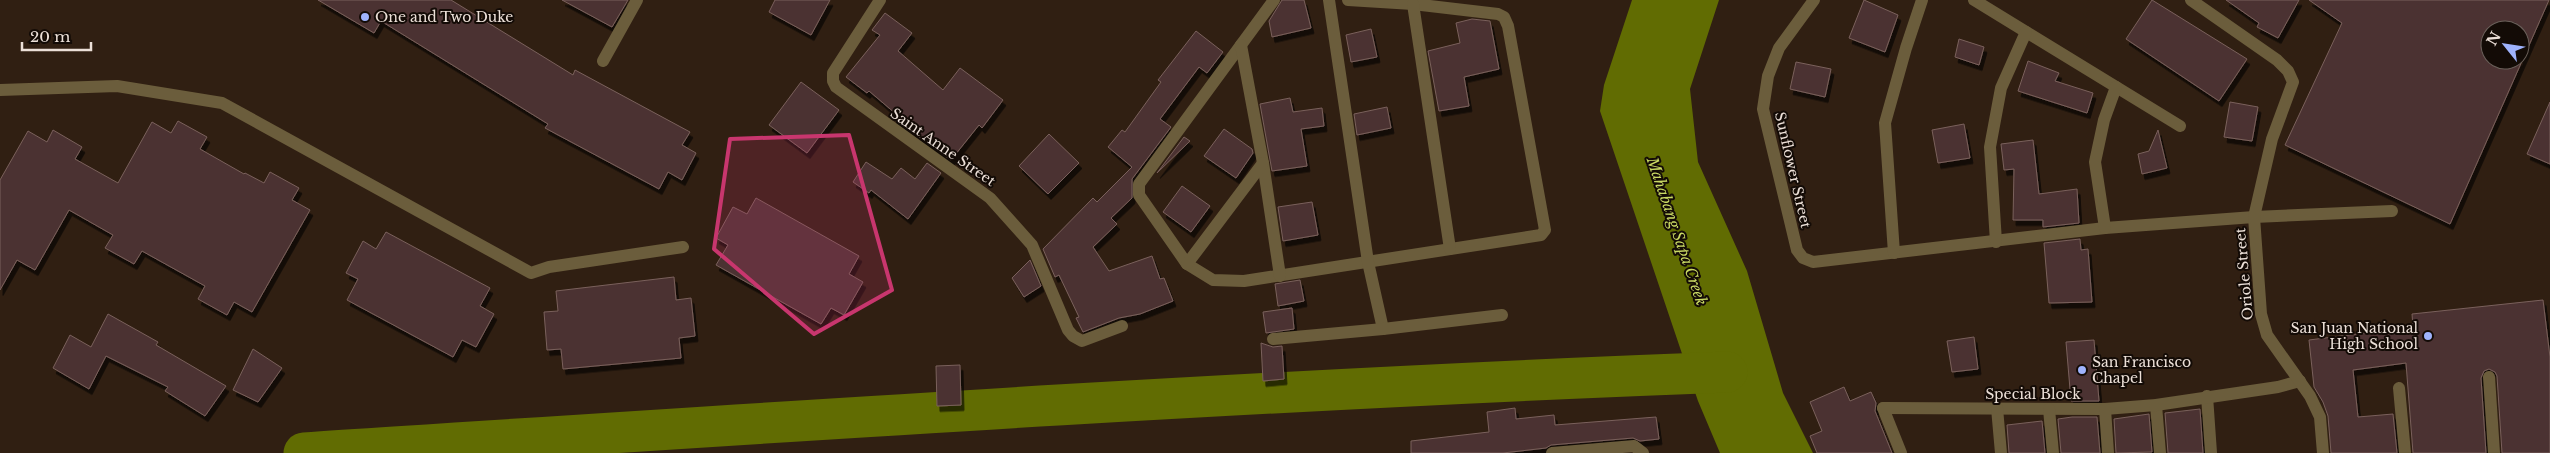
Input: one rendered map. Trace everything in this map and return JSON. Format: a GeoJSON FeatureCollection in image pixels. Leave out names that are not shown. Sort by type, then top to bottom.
{"type":"FeatureCollection","features":[{"type":"Feature","properties":{"kind":"street"},"geometry":{"type":"LineString","coordinates":[[604,61],[637,0]]}},
{"type":"Feature","properties":{"kind":"street","name":"Saint Anne Street"},"geometry":{"type":"LineString","coordinates":[[880,0],[833,73],[833,81],[836,88],[990,198],[1032,246],[1068,330],[1073,336],[1082,340],[1122,326]]}},
{"type":"Feature","properties":{"kind":"street"},"geometry":{"type":"LineString","coordinates":[[1274,0],[1139,184],[1139,195],[1187,264],[1213,280],[1244,281],[1541,235],[1545,230],[1508,26],[1504,17],[1498,14],[1413,4],[1348,0]]}},
{"type":"Feature","properties":{"kind":"street"},"geometry":{"type":"LineString","coordinates":[[1329,0],[1368,262],[1383,329]]}},
{"type":"Feature","properties":{"kind":"street","name":"Sunflower Street"},"geometry":{"type":"LineString","coordinates":[[1814,0],[1779,48],[1768,76],[1763,109],[1797,250],[1803,258],[1813,262],[1894,253]]}},
{"type":"Feature","properties":{"kind":"street"},"geometry":{"type":"LineString","coordinates":[[1922,0],[1885,123],[1894,253],[2105,228],[2254,217],[2392,212]]}},
{"type":"Feature","properties":{"kind":"street"},"geometry":{"type":"LineString","coordinates":[[1974,0],[2180,126]]}},
{"type":"Feature","properties":{"kind":"street","name":"Oriole Street"},"geometry":{"type":"LineString","coordinates":[[2190,0],[2277,60],[2288,71],[2293,82],[2272,139],[2254,217],[2261,314],[2267,335],[2300,381],[2320,417],[2323,453]]}},
{"type":"Feature","properties":{"kind":"street"},"geometry":{"type":"LineString","coordinates":[[1413,4],[1450,249]]}},
{"type":"Feature","properties":{"kind":"street"},"geometry":{"type":"LineString","coordinates":[[1996,242],[1990,147],[2001,88],[2026,32]]}},
{"type":"Feature","properties":{"kind":"street"},"geometry":{"type":"LineString","coordinates":[[1241,45],[1263,163],[1280,276]]}},
{"type":"Feature","properties":{"kind":"street"},"geometry":{"type":"LineString","coordinates":[[0,90],[118,86],[222,103],[531,273],[549,267],[683,247]]}},
{"type":"Feature","properties":{"kind":"street"},"geometry":{"type":"LineString","coordinates":[[2105,228],[2095,162],[2104,120],[2116,87]]}},
{"type":"Feature","properties":{"kind":"street"},"geometry":{"type":"LineString","coordinates":[[1187,264],[1263,163]]}},
{"type":"Feature","properties":{"kind":"street"},"geometry":{"type":"LineString","coordinates":[[1273,339],[1383,329],[1502,315]]}},
{"type":"Feature","properties":{"kind":"street"},"geometry":{"type":"LineString","coordinates":[[2489,377],[2494,453]]}},
{"type":"Feature","properties":{"kind":"street","name":"Special Block"},"geometry":{"type":"LineString","coordinates":[[1901,453],[1883,408],[2105,409],[2278,387],[2300,381]]}},
{"type":"Feature","properties":{"kind":"street"},"geometry":{"type":"LineString","coordinates":[[2399,388],[2405,453]]}},
{"type":"Feature","properties":{"kind":"street"},"geometry":{"type":"LineString","coordinates":[[2207,396],[2211,453]]}},
{"type":"Feature","properties":{"kind":"street"},"geometry":{"type":"LineString","coordinates":[[2156,404],[2160,453]]}},
{"type":"Feature","properties":{"kind":"street"},"geometry":{"type":"LineString","coordinates":[[1997,408],[2001,453]]}},
{"type":"Feature","properties":{"kind":"street"},"geometry":{"type":"LineString","coordinates":[[2049,409],[2053,453]]}},
{"type":"Feature","properties":{"kind":"street"},"geometry":{"type":"LineString","coordinates":[[2105,409],[2108,453]]}},
{"type":"Feature","properties":{"kind":"street"},"geometry":{"type":"LineString","coordinates":[[1552,453],[1638,450]]}},
{"type":"Feature","properties":{"kind":"highlighted area"},"geometry":{"type":"Polygon","coordinates":[[[849,135],[892,290],[814,334],[714,249],[730,139],[849,135]]]}},
{"type":"Feature","properties":{"kind":"water","name":"Mahabang Sapa Creek"},"geometry":{"type":"Polygon","coordinates":[[[1632,0],[1719,0],[1690,89],[1698,162],[1747,271],[1783,393],[1813,453],[1720,453],[1698,401],[1600,111],[1604,85],[1632,0]]]}},
{"type":"Feature","properties":{"kind":"building"},"geometry":{"type":"Polygon","coordinates":[[[318,0],[451,0],[573,75],[575,70],[690,132],[682,145],[696,153],[682,180],[668,172],[659,189],[545,128],[548,124],[381,21],[374,33],[318,0]]]}},
{"type":"Feature","properties":{"kind":"building"},"geometry":{"type":"Polygon","coordinates":[[[562,0],[628,0],[612,27],[562,0]]]}},
{"type":"Feature","properties":{"kind":"building"},"geometry":{"type":"Polygon","coordinates":[[[775,0],[830,0],[811,35],[769,12],[775,0]]]}},
{"type":"Feature","properties":{"kind":"building"},"geometry":{"type":"Polygon","coordinates":[[[1282,0],[1304,0],[1311,28],[1272,37],[1269,21],[1282,0]]]}},
{"type":"Feature","properties":{"kind":"building"},"geometry":{"type":"Polygon","coordinates":[[[1864,0],[1898,15],[1885,52],[1849,38],[1864,0]]]}},
{"type":"Feature","properties":{"kind":"building"},"geometry":{"type":"Polygon","coordinates":[[[2152,0],[2247,59],[2219,101],[2126,39],[2152,0]]]}},
{"type":"Feature","properties":{"kind":"building"},"geometry":{"type":"Polygon","coordinates":[[[2226,0],[2299,0],[2278,38],[2257,27],[2259,23],[2226,0]]]}},
{"type":"Feature","properties":{"kind":"building"},"geometry":{"type":"Polygon","coordinates":[[[2309,0],[2549,0],[2530,43],[2530,20],[2480,20],[2480,70],[2518,70],[2450,224],[2285,145],[2342,23],[2309,0]]]}},
{"type":"Feature","properties":{"kind":"building"},"geometry":{"type":"Polygon","coordinates":[[[885,13],[912,33],[898,51],[943,90],[960,68],[1003,100],[982,128],[979,125],[951,160],[893,118],[896,114],[869,91],[867,93],[846,77],[880,35],[872,30],[885,13]]]}},
{"type":"Feature","properties":{"kind":"building"},"geometry":{"type":"Polygon","coordinates":[[[1472,19],[1490,21],[1499,69],[1464,77],[1469,106],[1439,111],[1428,51],[1460,43],[1456,23],[1472,19]]]}},
{"type":"Feature","properties":{"kind":"building"},"geometry":{"type":"Polygon","coordinates":[[[1371,29],[1377,57],[1351,62],[1346,35],[1371,29]]]}},
{"type":"Feature","properties":{"kind":"building"},"geometry":{"type":"Polygon","coordinates":[[[1196,31],[1223,52],[1207,73],[1199,67],[1160,119],[1171,127],[1132,179],[1132,198],[1111,218],[1117,224],[1093,247],[1109,271],[1152,256],[1160,279],[1164,278],[1173,301],[1140,314],[1119,318],[1083,332],[1076,318],[1079,317],[1059,275],[1055,277],[1043,249],[1093,198],[1097,202],[1132,167],[1108,147],[1122,130],[1125,132],[1161,82],[1158,80],[1196,31]]]}},
{"type":"Feature","properties":{"kind":"building"},"geometry":{"type":"Polygon","coordinates":[[[1959,39],[1984,47],[1979,65],[1955,57],[1959,39]]]}},
{"type":"Feature","properties":{"kind":"building"},"geometry":{"type":"Polygon","coordinates":[[[2028,61],[2059,73],[2055,81],[2093,93],[2087,113],[2018,91],[2028,61]]]}},
{"type":"Feature","properties":{"kind":"building"},"geometry":{"type":"Polygon","coordinates":[[[1796,62],[1831,69],[1825,97],[1790,89],[1796,62]]]}},
{"type":"Feature","properties":{"kind":"building"},"geometry":{"type":"Polygon","coordinates":[[[801,82],[839,110],[807,153],[769,125],[801,82]]]}},
{"type":"Feature","properties":{"kind":"building"},"geometry":{"type":"Polygon","coordinates":[[[1290,98],[1293,112],[1322,108],[1324,126],[1301,129],[1307,166],[1272,171],[1260,104],[1290,98]]]}},
{"type":"Feature","properties":{"kind":"building"},"geometry":{"type":"Polygon","coordinates":[[[2230,102],[2258,107],[2252,141],[2224,137],[2230,102]]]}},
{"type":"Feature","properties":{"kind":"building"},"geometry":{"type":"Polygon","coordinates":[[[2550,102],[2550,164],[2527,154],[2550,102]]]}},
{"type":"Feature","properties":{"kind":"building"},"geometry":{"type":"Polygon","coordinates":[[[1387,107],[1391,128],[1357,135],[1354,114],[1387,107]]]}},
{"type":"Feature","properties":{"kind":"building"},"geometry":{"type":"Polygon","coordinates":[[[178,121],[207,137],[200,149],[244,174],[264,183],[270,172],[299,188],[292,200],[310,210],[252,312],[234,302],[227,315],[198,299],[205,286],[142,251],[134,264],[105,248],[113,235],[69,210],[35,270],[17,260],[0,290],[0,180],[28,131],[47,142],[53,130],[82,147],[75,159],[118,183],[152,122],[171,133],[178,121]]]}},
{"type":"Feature","properties":{"kind":"building"},"geometry":{"type":"Polygon","coordinates":[[[1964,124],[1970,158],[1938,163],[1932,130],[1964,124]]]}},
{"type":"Feature","properties":{"kind":"building"},"geometry":{"type":"Polygon","coordinates":[[[1224,129],[1252,149],[1253,153],[1236,178],[1204,156],[1224,129]]]}},
{"type":"Feature","properties":{"kind":"building"},"geometry":{"type":"Polygon","coordinates":[[[2158,130],[2167,168],[2142,174],[2138,154],[2149,151],[2158,130]]]}},
{"type":"Feature","properties":{"kind":"building"},"geometry":{"type":"Polygon","coordinates":[[[1049,134],[1079,163],[1048,194],[1019,166],[1049,134]]]}},
{"type":"Feature","properties":{"kind":"building"},"geometry":{"type":"Polygon","coordinates":[[[1184,137],[1190,141],[1157,173],[1184,137]]]}},
{"type":"Feature","properties":{"kind":"building"},"geometry":{"type":"Polygon","coordinates":[[[2033,140],[2039,194],[2077,189],[2079,223],[2043,227],[2043,220],[2013,220],[2014,169],[2004,170],[2001,144],[2033,140]]]}},
{"type":"Feature","properties":{"kind":"building"},"geometry":{"type":"Polygon","coordinates":[[[866,162],[892,179],[901,168],[915,179],[927,163],[941,173],[908,219],[871,190],[869,193],[853,182],[866,162]]]}},
{"type":"Feature","properties":{"kind":"building"},"geometry":{"type":"Polygon","coordinates":[[[1182,186],[1210,206],[1191,232],[1163,212],[1182,186]]]}},
{"type":"Feature","properties":{"kind":"building"},"geometry":{"type":"Polygon","coordinates":[[[756,198],[859,256],[849,274],[863,282],[844,315],[831,308],[821,324],[716,265],[728,245],[716,238],[733,207],[747,214],[756,198]]]}},
{"type":"Feature","properties":{"kind":"building"},"geometry":{"type":"Polygon","coordinates":[[[1312,202],[1318,235],[1283,241],[1278,207],[1312,202]]]}},
{"type":"Feature","properties":{"kind":"building"},"geometry":{"type":"Polygon","coordinates":[[[386,232],[490,288],[480,306],[494,314],[476,347],[462,340],[453,357],[347,300],[358,279],[346,273],[363,241],[376,249],[386,232]]]}},
{"type":"Feature","properties":{"kind":"building"},"geometry":{"type":"Polygon","coordinates":[[[2080,239],[2081,250],[2088,249],[2092,302],[2049,303],[2044,243],[2080,239]]]}},
{"type":"Feature","properties":{"kind":"building"},"geometry":{"type":"Polygon","coordinates":[[[1030,260],[1041,286],[1024,297],[1012,278],[1030,260]]]}},
{"type":"Feature","properties":{"kind":"building"},"geometry":{"type":"Polygon","coordinates":[[[674,277],[676,300],[691,298],[695,336],[679,338],[681,358],[563,369],[561,349],[547,350],[544,312],[558,311],[556,291],[674,277]]]}},
{"type":"Feature","properties":{"kind":"building"},"geometry":{"type":"Polygon","coordinates":[[[1300,280],[1304,301],[1278,306],[1275,284],[1300,280]]]}},
{"type":"Feature","properties":{"kind":"building"},"geometry":{"type":"Polygon","coordinates":[[[2543,300],[2550,357],[2550,453],[2502,453],[2497,376],[2495,372],[2489,369],[2484,371],[2481,378],[2486,453],[2413,453],[2406,363],[2353,370],[2358,417],[2393,414],[2397,453],[2331,453],[2328,416],[2323,402],[2314,387],[2309,340],[2413,327],[2412,314],[2543,300]]]}},
{"type":"Feature","properties":{"kind":"building"},"geometry":{"type":"Polygon","coordinates":[[[1292,308],[1294,329],[1266,333],[1263,312],[1292,308]]]}},
{"type":"Feature","properties":{"kind":"building"},"geometry":{"type":"Polygon","coordinates":[[[108,314],[158,342],[156,345],[226,386],[205,416],[165,391],[168,387],[106,356],[89,389],[53,368],[70,335],[91,347],[108,314]]]}},
{"type":"Feature","properties":{"kind":"building"},"geometry":{"type":"Polygon","coordinates":[[[1974,337],[1978,369],[1952,372],[1947,341],[1974,337]]]}},
{"type":"Feature","properties":{"kind":"building","name":"San Francisco Chapel"},"geometry":{"type":"Polygon","coordinates":[[[2094,340],[2099,401],[2071,401],[2066,342],[2094,340]]]}},
{"type":"Feature","properties":{"kind":"building"},"geometry":{"type":"Polygon","coordinates":[[[1261,343],[1273,347],[1282,346],[1284,379],[1263,381],[1261,343]]]}},
{"type":"Feature","properties":{"kind":"building"},"geometry":{"type":"Polygon","coordinates":[[[253,349],[282,368],[258,402],[233,390],[253,349]]]}},
{"type":"Feature","properties":{"kind":"building"},"geometry":{"type":"Polygon","coordinates":[[[960,365],[961,405],[937,406],[936,366],[960,365]]]}},
{"type":"Feature","properties":{"kind":"building"},"geometry":{"type":"Polygon","coordinates":[[[1844,387],[1850,401],[1871,392],[1876,403],[1875,411],[1892,453],[1817,453],[1810,436],[1822,431],[1810,402],[1844,387]]]}},
{"type":"Feature","properties":{"kind":"building"},"geometry":{"type":"Polygon","coordinates":[[[1515,408],[1516,419],[1554,415],[1555,425],[1656,417],[1659,439],[1640,441],[1633,438],[1551,445],[1546,448],[1503,453],[1411,453],[1411,441],[1489,432],[1487,412],[1515,408]]]}},
{"type":"Feature","properties":{"kind":"building"},"geometry":{"type":"Polygon","coordinates":[[[2200,409],[2203,453],[2168,453],[2165,413],[2200,409]]]}},
{"type":"Feature","properties":{"kind":"building"},"geometry":{"type":"Polygon","coordinates":[[[2149,414],[2152,452],[2116,453],[2114,419],[2149,414]]]}},
{"type":"Feature","properties":{"kind":"building"},"geometry":{"type":"Polygon","coordinates":[[[2097,417],[2100,453],[2061,453],[2058,419],[2097,417]]]}},
{"type":"Feature","properties":{"kind":"building"},"geometry":{"type":"Polygon","coordinates":[[[2042,421],[2045,453],[2009,453],[2007,425],[2042,421]]]}},
{"type":"Feature","properties":{"kind":"waterway"},"geometry":{"type":"LineString","coordinates":[[304,453],[1193,397],[1727,372]]}},
{"type":"Feature","properties":{"kind":"place","name":"One and Two Duke"},"geometry":{"type":"Point","coordinates":[365,17]}},
{"type":"Feature","properties":{"kind":"place","name":"San Juan National High School"},"geometry":{"type":"Point","coordinates":[2428,336]}},
{"type":"Feature","properties":{"kind":"place","name":"San Francisco Chapel"},"geometry":{"type":"Point","coordinates":[2082,370]}}]}
